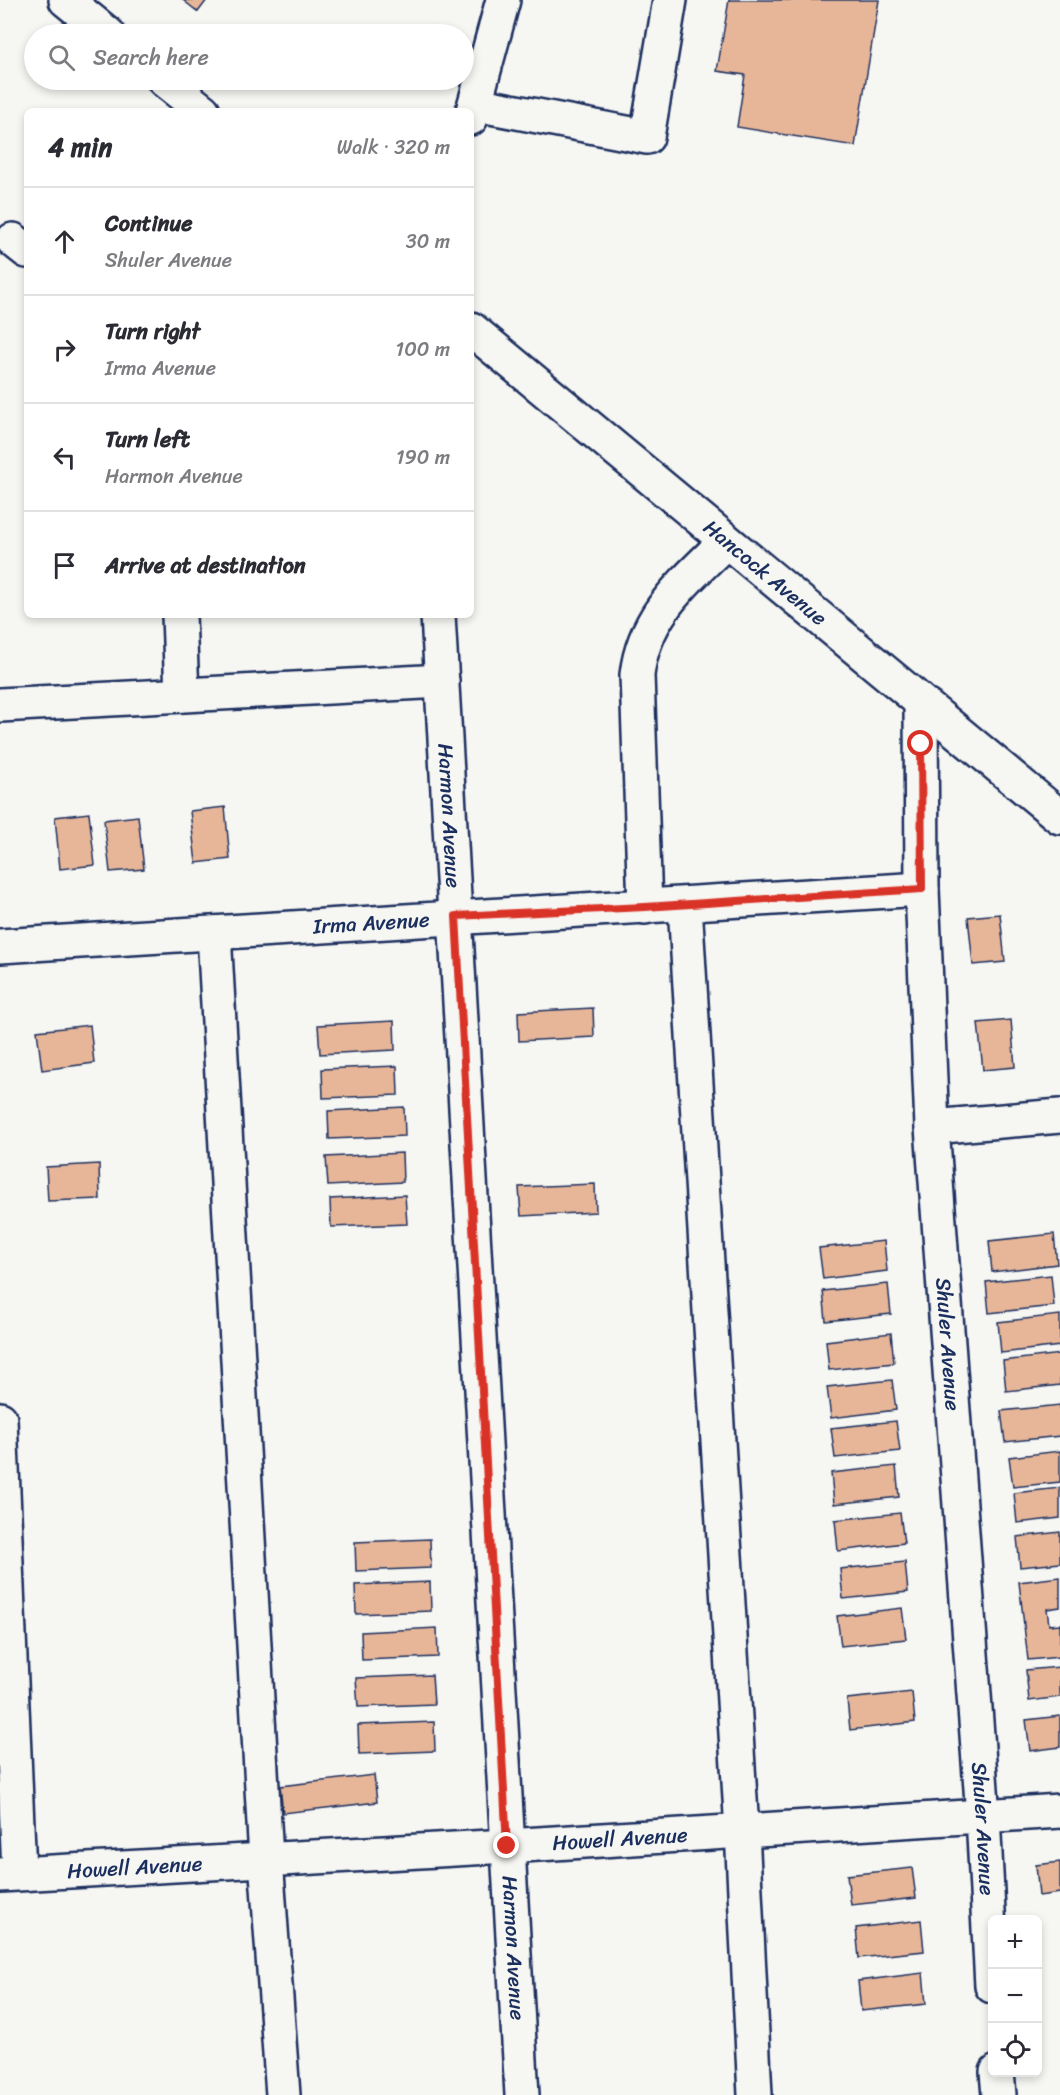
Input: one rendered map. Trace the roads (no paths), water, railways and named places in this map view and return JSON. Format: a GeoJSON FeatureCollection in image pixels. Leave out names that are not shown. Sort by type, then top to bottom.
{"type":"FeatureCollection","features":[{"type":"Feature","properties":{"kind":"street"},"geometry":{"type":"LineString","coordinates":[[66,0],[96,24]]}},
{"type":"Feature","properties":{"kind":"street"},"geometry":{"type":"LineString","coordinates":[[474,108],[503,0]]}},
{"type":"Feature","properties":{"kind":"street"},"geometry":{"type":"LineString","coordinates":[[474,111],[647,137],[670,0]]}},
{"type":"Feature","properties":{"kind":"street"},"geometry":{"type":"LineString","coordinates":[[177,90],[199,108]]}},
{"type":"Feature","properties":{"kind":"street","name":"Hancock Avenue"},"geometry":{"type":"LineString","coordinates":[[474,331],[1060,817]]}},
{"type":"Feature","properties":{"kind":"street"},"geometry":{"type":"LineString","coordinates":[[645,907],[637,675],[639,656],[647,633],[661,611],[685,582],[726,541]]}},
{"type":"Feature","properties":{"kind":"street"},"geometry":{"type":"LineString","coordinates":[[179,618],[182,695]]}},
{"type":"Feature","properties":{"kind":"street","name":"Harmon Avenue"},"geometry":{"type":"LineString","coordinates":[[438,618],[522,2095]]}},
{"type":"Feature","properties":{"kind":"street"},"geometry":{"type":"LineString","coordinates":[[0,705],[442,681]]}},
{"type":"Feature","properties":{"kind":"street","name":"Shuler Avenue"},"geometry":{"type":"LineString","coordinates":[[921,702],[922,889],[932,1127],[983,1816],[992,1969]]}},
{"type":"Feature","properties":{"kind":"street","name":"Irma Avenue"},"geometry":{"type":"LineString","coordinates":[[0,946],[456,916],[685,905],[922,889]]}},
{"type":"Feature","properties":{"kind":"street"},"geometry":{"type":"LineString","coordinates":[[685,905],[742,1831],[755,2095]]}},
{"type":"Feature","properties":{"kind":"street"},"geometry":{"type":"LineString","coordinates":[[214,933],[266,1860],[283,2095]]}},
{"type":"Feature","properties":{"kind":"street"},"geometry":{"type":"LineString","coordinates":[[932,1127],[1060,1116]]}},
{"type":"Feature","properties":{"kind":"street"},"geometry":{"type":"LineString","coordinates":[[0,1419],[10,1874]]}},
{"type":"Feature","properties":{"kind":"street","name":"Howell Avenue"},"geometry":{"type":"LineString","coordinates":[[10,1874],[507,1846],[1060,1811]]}},
{"type":"Feature","properties":{"kind":"street"},"geometry":{"type":"LineString","coordinates":[[998,2077],[999,2095]]}}]}
